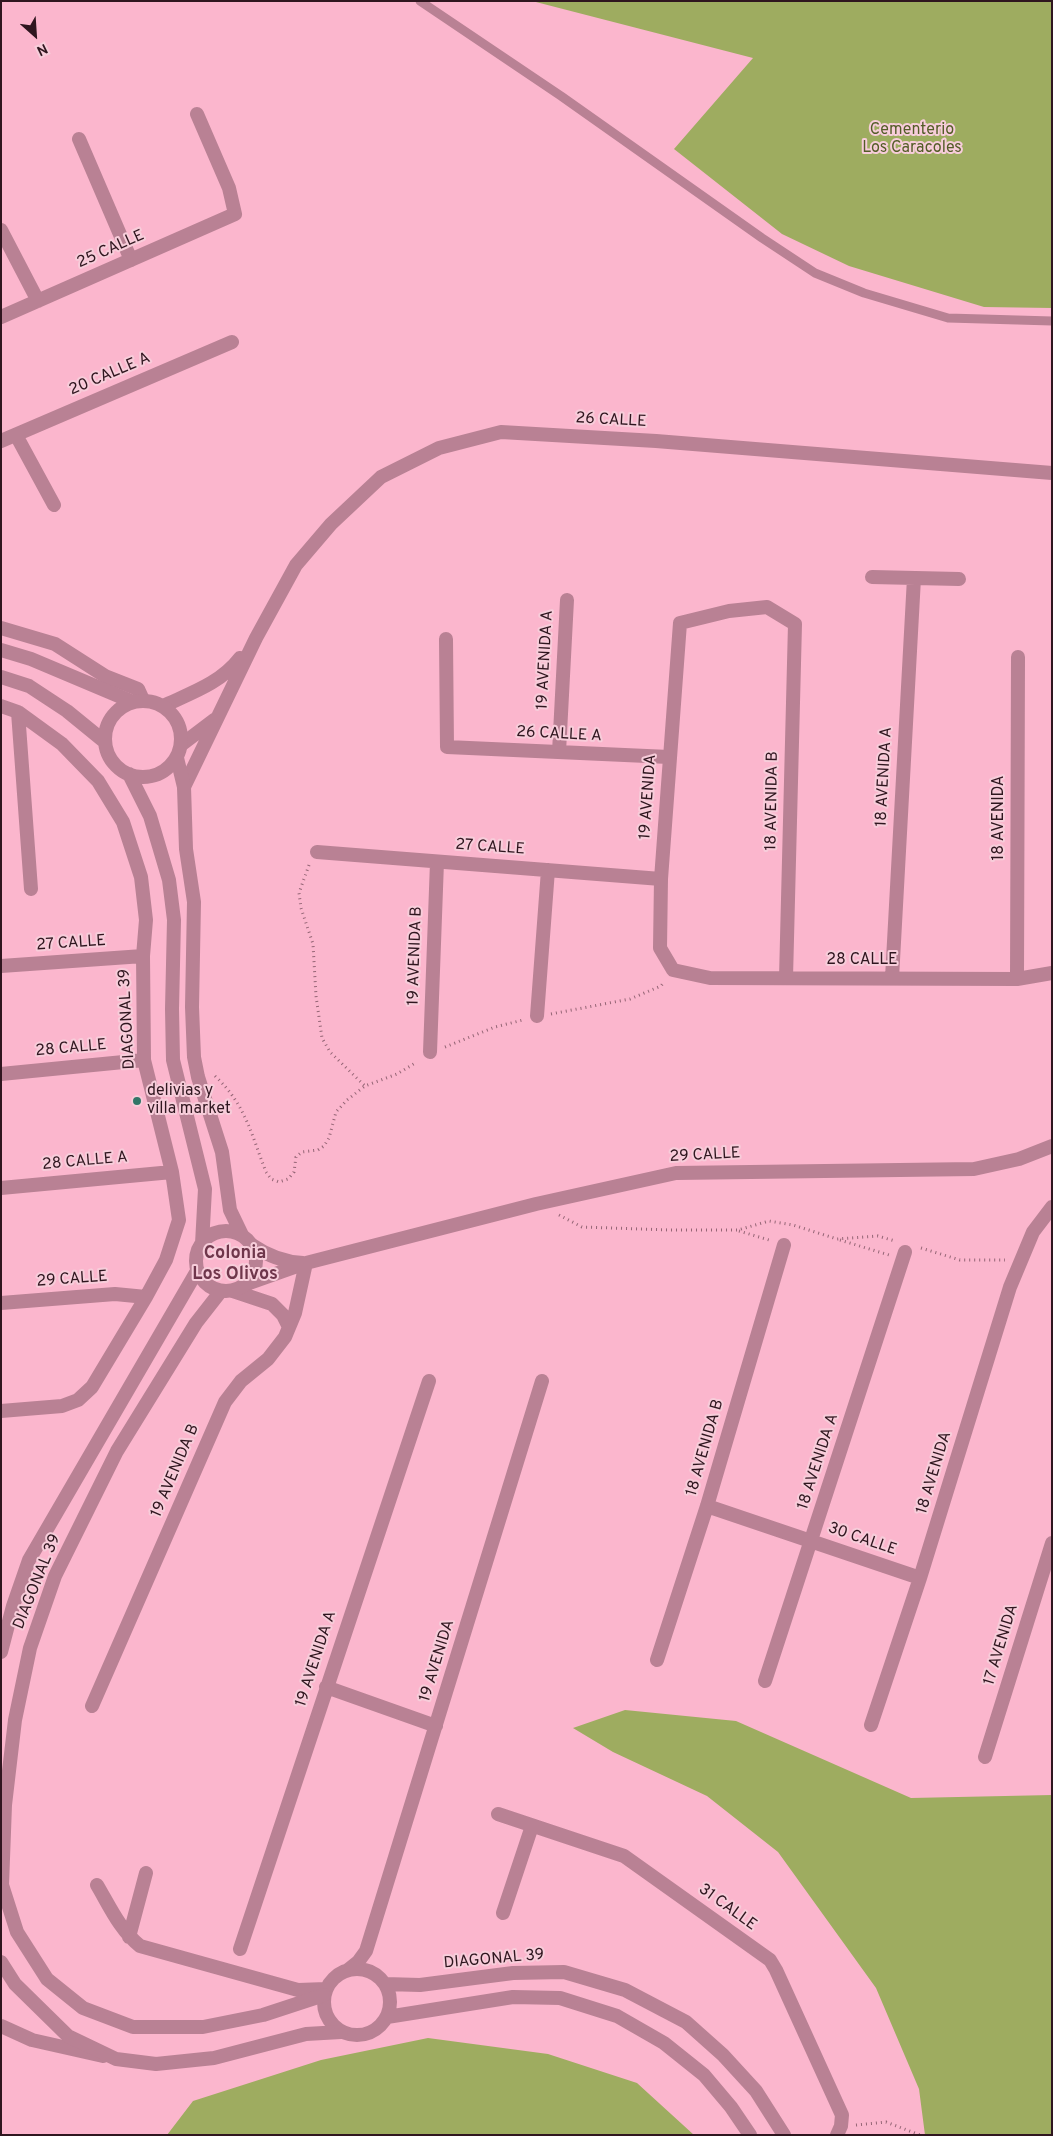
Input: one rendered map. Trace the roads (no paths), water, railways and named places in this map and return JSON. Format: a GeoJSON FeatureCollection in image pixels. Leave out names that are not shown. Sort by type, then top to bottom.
{"type":"FeatureCollection","features":[{"type":"Feature","properties":{"kind":"street","name":"25 CALLE"},"geometry":{"type":"LineString","coordinates":[[1,317],[235,214],[230,188],[197,114]]}},
{"type":"Feature","properties":{"kind":"street"},"geometry":{"type":"LineString","coordinates":[[79,139],[131,260]]}},
{"type":"Feature","properties":{"kind":"street"},"geometry":{"type":"LineString","coordinates":[[1,230],[38,301]]}},
{"type":"Feature","properties":{"kind":"street","name":"20 CALLE A"},"geometry":{"type":"LineString","coordinates":[[1,441],[232,342]]}},
{"type":"Feature","properties":{"kind":"street","name":"26 CALLE"},"geometry":{"type":"LineString","coordinates":[[184,786],[256,638],[296,565],[331,524],[381,477],[439,448],[501,432],[656,441],[1052,473]]}},
{"type":"Feature","properties":{"kind":"street"},"geometry":{"type":"LineString","coordinates":[[16,435],[54,505]]}},
{"type":"Feature","properties":{"kind":"street"},"geometry":{"type":"LineString","coordinates":[[872,577],[959,579]]}},
{"type":"Feature","properties":{"kind":"street","name":"18 AVENIDA A"},"geometry":{"type":"LineString","coordinates":[[892,978],[914,578]]}},
{"type":"Feature","properties":{"kind":"street","name":"19 AVENIDA A"},"geometry":{"type":"LineString","coordinates":[[559,752],[567,600]]}},
{"type":"Feature","properties":{"kind":"street","name":"18 AVENIDA B"},"geometry":{"type":"LineString","coordinates":[[680,623],[729,611],[767,607],[795,624],[786,978]]}},
{"type":"Feature","properties":{"kind":"street","name":"19 AVENIDA"},"geometry":{"type":"LineString","coordinates":[[673,970],[660,948],[661,879],[680,623]]}},
{"type":"Feature","properties":{"kind":"street"},"geometry":{"type":"LineString","coordinates":[[1,628],[55,644],[105,676],[138,689],[138,701]]}},
{"type":"Feature","properties":{"kind":"street","name":"26 CALLE"},"geometry":{"type":"LineString","coordinates":[[163,706],[198,690],[229,672],[256,638]]}},
{"type":"Feature","properties":{"kind":"street","name":"26 CALLE A"},"geometry":{"type":"LineString","coordinates":[[446,639],[447,747],[669,757]]}},
{"type":"Feature","properties":{"kind":"street"},"geometry":{"type":"LineString","coordinates":[[1,650],[31,659],[138,701],[163,706],[172,713],[178,722],[181,733],[179,751],[184,786],[186,849],[194,902],[192,1007],[194,1057],[198,1077],[222,1152],[230,1210],[256,1253],[255,1271],[233,1289]]}},
{"type":"Feature","properties":{"kind":"street","name":"18 AVENIDA"},"geometry":{"type":"LineString","coordinates":[[1018,657],[1018,979]]}},
{"type":"Feature","properties":{"kind":"street"},"geometry":{"type":"LineString","coordinates":[[1,677],[29,686],[67,711],[105,742]]}},
{"type":"Feature","properties":{"kind":"street"},"geometry":{"type":"LineString","coordinates":[[138,701],[121,708],[112,717],[106,729],[105,742],[109,756],[117,767],[129,774],[142,777],[156,775],[168,768],[179,751]]}},
{"type":"Feature","properties":{"kind":"street","name":"DIAGONAL 39"},"geometry":{"type":"LineString","coordinates":[[1,706],[18,712],[62,744],[98,781],[123,822],[141,877],[146,920],[143,956],[144,1060],[172,1172],[179,1220],[166,1260],[92,1387],[78,1400],[62,1406],[1,1411]]}},
{"type":"Feature","properties":{"kind":"street"},"geometry":{"type":"LineString","coordinates":[[18,712],[31,890]]}},
{"type":"Feature","properties":{"kind":"street","name":"26 CALLE"},"geometry":{"type":"LineString","coordinates":[[179,751],[217,718]]}},
{"type":"Feature","properties":{"kind":"street"},"geometry":{"type":"LineString","coordinates":[[129,774],[150,816],[169,880],[174,920],[173,1060],[205,1189],[202,1244]]}},
{"type":"Feature","properties":{"kind":"street","name":"27 CALLE"},"geometry":{"type":"LineString","coordinates":[[317,852],[661,879]]}},
{"type":"Feature","properties":{"kind":"street","name":"19 AVENIDA B"},"geometry":{"type":"LineString","coordinates":[[430,1052],[437,862]]}},
{"type":"Feature","properties":{"kind":"street"},"geometry":{"type":"LineString","coordinates":[[537,1016],[548,870]]}},
{"type":"Feature","properties":{"kind":"street","name":"27 CALLE"},"geometry":{"type":"LineString","coordinates":[[1,966],[143,956]]}},
{"type":"Feature","properties":{"kind":"street","name":"28 CALLE"},"geometry":{"type":"LineString","coordinates":[[673,970],[710,978],[1018,979],[1052,973]]}},
{"type":"Feature","properties":{"kind":"street","name":"28 CALLE"},"geometry":{"type":"LineString","coordinates":[[1,1074],[144,1060]]}},
{"type":"Feature","properties":{"kind":"street","name":"29 CALLE"},"geometry":{"type":"LineString","coordinates":[[233,1289],[306,1263],[536,1204],[676,1173],[974,1169],[1019,1159],[1052,1146]]}},
{"type":"Feature","properties":{"kind":"street","name":"28 CALLE A"},"geometry":{"type":"LineString","coordinates":[[1,1188],[172,1172]]}},
{"type":"Feature","properties":{"kind":"street","name":"18 AVENIDA"},"geometry":{"type":"LineString","coordinates":[[871,1725],[920,1578],[1010,1287],[1033,1232],[1052,1207]]}},
{"type":"Feature","properties":{"kind":"street"},"geometry":{"type":"LineString","coordinates":[[247,1240],[231,1231],[220,1231],[210,1236],[197,1252],[197,1271],[206,1284],[233,1289],[272,1304],[283,1315],[289,1327]]}},
{"type":"Feature","properties":{"kind":"street","name":"29 CALLE"},"geometry":{"type":"LineString","coordinates":[[247,1240],[265,1254],[290,1262],[306,1263]]}},
{"type":"Feature","properties":{"kind":"street","name":"18 AVENIDA B"},"geometry":{"type":"LineString","coordinates":[[657,1660],[707,1506],[784,1245]]}},
{"type":"Feature","properties":{"kind":"street","name":"18 AVENIDA A"},"geometry":{"type":"LineString","coordinates":[[765,1681],[904,1256]]}},
{"type":"Feature","properties":{"kind":"street","name":"19 AVENIDA B"},"geometry":{"type":"LineString","coordinates":[[92,1706],[225,1402],[241,1381],[268,1359],[278,1348],[289,1327],[295,1313],[306,1263]]}},
{"type":"Feature","properties":{"kind":"street","name":"DIAGONAL 39"},"geometry":{"type":"LineString","coordinates":[[1,1652],[13,1606],[29,1560],[197,1271]]}},
{"type":"Feature","properties":{"kind":"street","name":"DIAGONAL 39"},"geometry":{"type":"LineString","coordinates":[[233,1289],[196,1323],[116,1451],[56,1576],[30,1648],[15,1720],[5,1805],[2,1885],[17,1932],[47,1979],[83,2008],[133,2027],[203,2027],[263,2015],[325,1992]]}},
{"type":"Feature","properties":{"kind":"street","name":"29 CALLE"},"geometry":{"type":"LineString","coordinates":[[1,1303],[115,1294],[146,1297]]}},
{"type":"Feature","properties":{"kind":"street","name":"19 AVENIDA A"},"geometry":{"type":"LineString","coordinates":[[240,1949],[429,1381]]}},
{"type":"Feature","properties":{"kind":"street","name":"19 AVENIDA"},"geometry":{"type":"LineString","coordinates":[[348,1970],[358,1962],[366,1951],[542,1381]]}},
{"type":"Feature","properties":{"kind":"street","name":"30 CALLE"},"geometry":{"type":"LineString","coordinates":[[707,1506],[920,1578]]}},
{"type":"Feature","properties":{"kind":"street","name":"17 AVENIDA"},"geometry":{"type":"LineString","coordinates":[[985,1757],[1052,1543]]}},
{"type":"Feature","properties":{"kind":"street"},"geometry":{"type":"LineString","coordinates":[[326,1687],[436,1726]]}},
{"type":"Feature","properties":{"kind":"street","name":"31 CALLE"},"geometry":{"type":"LineString","coordinates":[[498,1814],[624,1856],[770,1960],[842,2115],[839,2130]]}},
{"type":"Feature","properties":{"kind":"street"},"geometry":{"type":"LineString","coordinates":[[503,1913],[532,1826]]}},
{"type":"Feature","properties":{"kind":"street"},"geometry":{"type":"LineString","coordinates":[[129,1937],[146,1873]]}},
{"type":"Feature","properties":{"kind":"street"},"geometry":{"type":"LineString","coordinates":[[97,1885],[119,1924],[129,1937],[140,1946],[298,1990],[325,1992]]}},
{"type":"Feature","properties":{"kind":"street"},"geometry":{"type":"LineString","coordinates":[[366,1951],[367,1962],[371,1972],[385,1984],[390,1999],[387,2017],[375,2031],[364,2035],[353,2036],[341,2032],[330,2024],[325,2014],[325,1992],[332,1979],[348,1970],[357,1969],[371,1972]]}},
{"type":"Feature","properties":{"kind":"street"},"geometry":{"type":"LineString","coordinates":[[1,1962],[15,1984],[68,2036],[116,2059]]}},
{"type":"Feature","properties":{"kind":"street","name":"DIAGONAL 39"},"geometry":{"type":"LineString","coordinates":[[385,1984],[420,1984],[513,1973],[564,1972],[626,1990],[686,2022],[723,2055],[756,2091],[784,2135]]}},
{"type":"Feature","properties":{"kind":"street"},"geometry":{"type":"LineString","coordinates":[[387,2017],[513,1996],[560,1998],[617,2016],[664,2043],[704,2075],[731,2107],[750,2135]]}},
{"type":"Feature","properties":{"kind":"street"},"geometry":{"type":"LineString","coordinates":[[1,2026],[32,2040],[116,2059],[156,2064],[214,2058],[306,2034],[341,2032]]}},
{"type":"Feature","properties":{"kind":"lane"},"geometry":{"type":"LineString","coordinates":[[420,1],[561,96],[762,238],[815,273],[864,293],[948,318],[1052,321]]}},
{"type":"Feature","properties":{"kind":"place","name":"delivias y villa market"},"geometry":{"type":"Point","coordinates":[137,1101]}},
{"type":"Feature","properties":{"kind":"district","name":"Colonia Los Olivos"},"geometry":{"type":"Point","coordinates":[235,1264]}},
{"type":"Feature","properties":{"kind":"park label","name":"Cementerio Los Caracoles"},"geometry":{"type":"Point","coordinates":[912,140]}}]}
